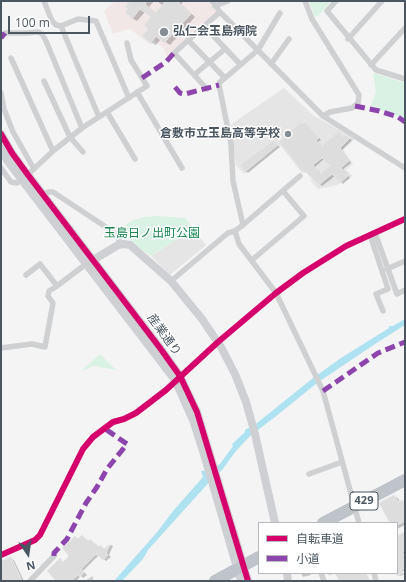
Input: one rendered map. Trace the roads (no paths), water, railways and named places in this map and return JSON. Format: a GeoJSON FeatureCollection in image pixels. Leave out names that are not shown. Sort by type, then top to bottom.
{"type":"FeatureCollection","features":[{"type":"Feature","properties":{"kind":"highway","name":"429"},"geometry":{"type":"LineString","coordinates":[[325,522],[405,480]]}},
{"type":"Feature","properties":{"kind":"highway"},"geometry":{"type":"LineString","coordinates":[[215,581],[258,558]]}},
{"type":"Feature","properties":{"kind":"street"},"geometry":{"type":"LineString","coordinates":[[44,1],[52,21],[56,25],[61,26],[78,19],[96,22],[129,98]]}},
{"type":"Feature","properties":{"kind":"street"},"geometry":{"type":"LineString","coordinates":[[213,3],[228,1]]}},
{"type":"Feature","properties":{"kind":"street"},"geometry":{"type":"LineString","coordinates":[[305,1],[312,20],[359,95],[358,103],[352,108],[330,112],[323,116]]}},
{"type":"Feature","properties":{"kind":"street"},"geometry":{"type":"LineString","coordinates":[[336,1],[327,11],[348,39],[376,70],[405,79]]}},
{"type":"Feature","properties":{"kind":"street"},"geometry":{"type":"LineString","coordinates":[[348,39],[382,1]]}},
{"type":"Feature","properties":{"kind":"street"},"geometry":{"type":"LineString","coordinates":[[213,3],[220,12],[323,116],[405,168]]}},
{"type":"Feature","properties":{"kind":"street"},"geometry":{"type":"LineString","coordinates":[[207,89],[174,52],[220,12]]}},
{"type":"Feature","properties":{"kind":"street"},"geometry":{"type":"LineString","coordinates":[[243,225],[233,181],[231,144],[219,88],[220,82],[258,50],[280,13]]}},
{"type":"Feature","properties":{"kind":"street"},"geometry":{"type":"LineString","coordinates":[[61,26],[99,117]]}},
{"type":"Feature","properties":{"kind":"street"},"geometry":{"type":"LineString","coordinates":[[204,26],[240,64]]}},
{"type":"Feature","properties":{"kind":"street"},"geometry":{"type":"LineString","coordinates":[[371,65],[405,28]]}},
{"type":"Feature","properties":{"kind":"street"},"geometry":{"type":"LineString","coordinates":[[5,32],[26,34],[38,32],[42,34],[82,128]]}},
{"type":"Feature","properties":{"kind":"street"},"geometry":{"type":"LineString","coordinates":[[271,64],[289,39]]}},
{"type":"Feature","properties":{"kind":"street"},"geometry":{"type":"LineString","coordinates":[[188,40],[224,78]]}},
{"type":"Feature","properties":{"kind":"street"},"geometry":{"type":"LineString","coordinates":[[1,168],[11,182],[17,183],[25,178],[53,151],[82,128],[147,86],[134,67],[127,43]]}},
{"type":"Feature","properties":{"kind":"street"},"geometry":{"type":"LineString","coordinates":[[195,74],[225,49]]}},
{"type":"Feature","properties":{"kind":"street"},"geometry":{"type":"LineString","coordinates":[[11,58],[53,151]]}},
{"type":"Feature","properties":{"kind":"street"},"geometry":{"type":"LineString","coordinates":[[44,81],[70,137],[83,152]]}},
{"type":"Feature","properties":{"kind":"street"},"geometry":{"type":"LineString","coordinates":[[137,92],[182,168]]}},
{"type":"Feature","properties":{"kind":"street"},"geometry":{"type":"LineString","coordinates":[[1,93],[4,109],[13,132],[34,169]]}},
{"type":"Feature","properties":{"kind":"street"},"geometry":{"type":"LineString","coordinates":[[107,112],[135,160]]}},
{"type":"Feature","properties":{"kind":"street","name":"産業通り"},"geometry":{"type":"LineString","coordinates":[[1,134],[25,178]]}},
{"type":"Feature","properties":{"kind":"street","name":"産業通り"},"geometry":{"type":"LineString","coordinates":[[1,149],[7,160],[25,178],[178,378],[211,468],[240,568],[241,581]]}},
{"type":"Feature","properties":{"kind":"street"},"geometry":{"type":"LineString","coordinates":[[171,281],[228,233],[235,232],[300,176]]}},
{"type":"Feature","properties":{"kind":"street"},"geometry":{"type":"LineString","coordinates":[[252,260],[304,216],[283,191]]}},
{"type":"Feature","properties":{"kind":"street"},"geometry":{"type":"LineString","coordinates":[[40,198],[48,192],[53,192],[112,230],[118,236],[118,245]]}},
{"type":"Feature","properties":{"kind":"street"},"geometry":{"type":"LineString","coordinates":[[1,555],[35,540],[40,535],[83,449],[93,437],[113,422],[124,419],[136,413],[166,390],[218,342],[276,293],[327,257],[405,218]]}},
{"type":"Feature","properties":{"kind":"street"},"geometry":{"type":"LineString","coordinates":[[235,232],[239,244],[276,293],[323,391],[359,522]]}},
{"type":"Feature","properties":{"kind":"street"},"geometry":{"type":"LineString","coordinates":[[372,234],[397,294],[405,290]]}},
{"type":"Feature","properties":{"kind":"street"},"geometry":{"type":"LineString","coordinates":[[372,234],[388,289]]}},
{"type":"Feature","properties":{"kind":"street"},"geometry":{"type":"LineString","coordinates":[[1,348],[32,344],[45,347],[53,303],[48,296],[49,292],[90,262],[118,245],[130,245],[171,281],[202,318],[218,342],[235,374],[246,402],[255,434],[275,522]]}},
{"type":"Feature","properties":{"kind":"street"},"geometry":{"type":"LineString","coordinates":[[387,269],[405,261]]}},
{"type":"Feature","properties":{"kind":"street"},"geometry":{"type":"LineString","coordinates":[[26,275],[40,264],[57,286]]}},
{"type":"Feature","properties":{"kind":"street"},"geometry":{"type":"LineString","coordinates":[[383,312],[376,294],[394,287]]}},
{"type":"Feature","properties":{"kind":"street"},"geometry":{"type":"LineString","coordinates":[[309,474],[342,462]]}},
{"type":"Feature","properties":{"kind":"street"},"geometry":{"type":"LineString","coordinates":[[30,581],[54,556]]}},
{"type":"Feature","properties":{"kind":"street","name":"産業通り"},"geometry":{"type":"LineString","coordinates":[[240,568],[248,581]]}},
{"type":"Feature","properties":{"kind":"lane"},"geometry":{"type":"LineString","coordinates":[[88,581],[92,578]]}},
{"type":"Feature","properties":{"kind":"water"},"geometry":{"type":"Polygon","coordinates":[[[405,319],[405,325],[317,383],[250,436],[236,451],[222,470],[212,479],[148,550],[143,559],[122,581],[114,581],[203,477],[201,471],[209,470],[220,464],[233,446],[232,444],[245,432],[245,430],[257,423],[313,378],[341,358],[389,328],[389,326],[393,326],[405,319]]]}},
{"type":"Feature","properties":{"kind":"place","name":"弘仁会玉島病院"},"geometry":{"type":"Point","coordinates":[164,32]}},
{"type":"Feature","properties":{"kind":"place","name":"倉敷市立玉島高等学校"},"geometry":{"type":"Point","coordinates":[288,134]}},
{"type":"Feature","properties":{"kind":"park label","name":"玉島日ノ出町公園"},"geometry":{"type":"Point","coordinates":[152,234]}}]}
